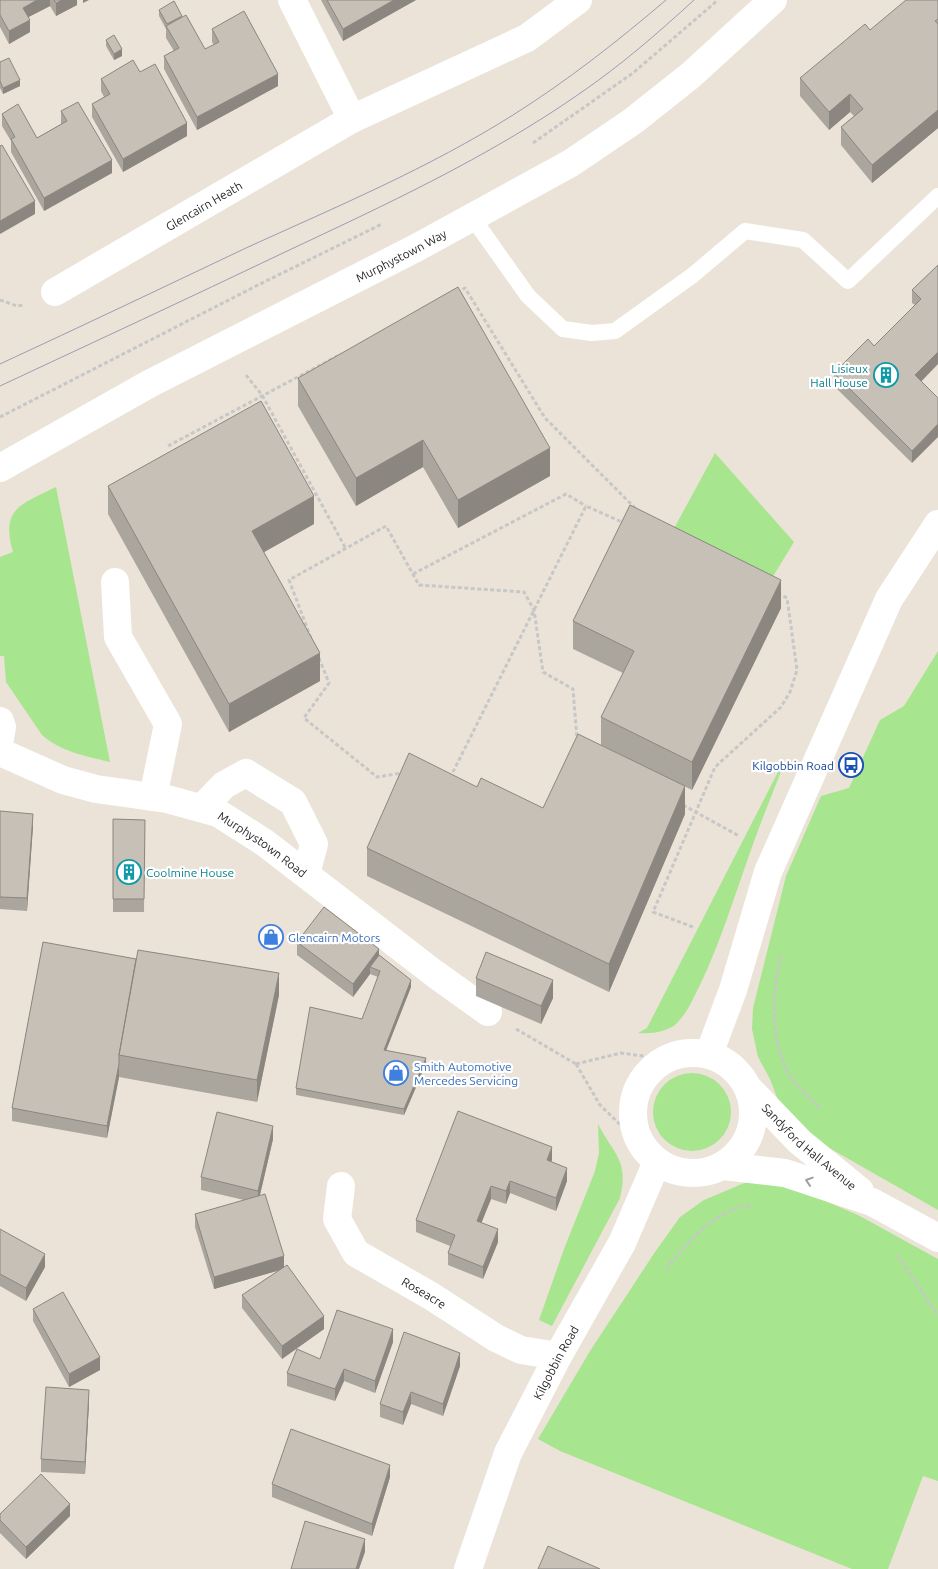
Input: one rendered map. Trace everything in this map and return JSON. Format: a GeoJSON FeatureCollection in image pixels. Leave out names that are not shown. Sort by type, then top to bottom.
{"type":"FeatureCollection","features":[{"type":"Feature","properties":{"kind":"street"},"geometry":{"type":"LineString","coordinates":[[292,0],[352,119]]}},
{"type":"Feature","properties":{"kind":"street","name":"Glencairn Heath"},"geometry":{"type":"LineString","coordinates":[[55,292],[352,119],[528,38],[578,0]]}},
{"type":"Feature","properties":{"kind":"street","name":"Murphystown Way"},"geometry":{"type":"LineString","coordinates":[[0,468],[149,384],[282,318],[571,162],[633,121],[691,75],[773,0]]}},
{"type":"Feature","properties":{"kind":"street"},"geometry":{"type":"LineString","coordinates":[[709,1054],[733,990],[768,872],[888,599],[938,524]]}},
{"type":"Feature","properties":{"kind":"street"},"geometry":{"type":"LineString","coordinates":[[115,582],[118,637],[168,724],[152,797]]}},
{"type":"Feature","properties":{"kind":"street"},"geometry":{"type":"LineString","coordinates":[[0,721],[2,727],[0,739]]}},
{"type":"Feature","properties":{"kind":"street","name":"Murphystown Road"},"geometry":{"type":"LineString","coordinates":[[0,752],[63,780],[96,788],[167,799],[218,813],[266,843],[435,974],[488,1012]]}},
{"type":"Feature","properties":{"kind":"street"},"geometry":{"type":"LineString","coordinates":[[202,808],[224,786],[246,773],[293,802],[314,844],[306,874]]}},
{"type":"Feature","properties":{"kind":"street"},"geometry":{"type":"LineString","coordinates":[[685,1052],[709,1054],[728,1063],[736,1070],[748,1088],[754,1116],[750,1137],[740,1152],[723,1166],[706,1172],[685,1173],[650,1154],[634,1128],[633,1107],[638,1088],[650,1070],[665,1059],[685,1052]]}},
{"type":"Feature","properties":{"kind":"street","name":"Sandyford Hall Avenue"},"geometry":{"type":"LineString","coordinates":[[748,1088],[800,1142],[872,1202]]}},
{"type":"Feature","properties":{"kind":"street","name":"Kilgobbin Road"},"geometry":{"type":"LineString","coordinates":[[468,1569],[508,1453],[558,1356],[622,1243],[650,1154]]}},
{"type":"Feature","properties":{"kind":"street","name":"Sandyford Hall Avenue"},"geometry":{"type":"LineString","coordinates":[[723,1166],[785,1173],[872,1202],[938,1238]]}},
{"type":"Feature","properties":{"kind":"street","name":"Roseacre"},"geometry":{"type":"LineString","coordinates":[[341,1186],[337,1219],[356,1253],[432,1296],[496,1338],[521,1350],[558,1356]]}},
{"type":"Feature","properties":{"kind":"lane"},"geometry":{"type":"LineString","coordinates":[[472,217],[528,296],[563,330],[592,334],[615,331],[693,275],[745,230],[803,240],[848,281],[938,196]]}},
{"type":"Feature","properties":{"kind":"path"},"geometry":{"type":"LineString","coordinates":[[532,143],[633,73],[718,0]]}},
{"type":"Feature","properties":{"kind":"path"},"geometry":{"type":"LineString","coordinates":[[0,418],[260,284],[388,222]]}},
{"type":"Feature","properties":{"kind":"path"},"geometry":{"type":"LineString","coordinates":[[456,293],[465,288],[545,418],[643,516]]}},
{"type":"Feature","properties":{"kind":"path"},"geometry":{"type":"LineString","coordinates":[[168,446],[342,353]]}},
{"type":"Feature","properties":{"kind":"path"},"geometry":{"type":"LineString","coordinates":[[246,375],[262,395],[346,549]]}},
{"type":"Feature","properties":{"kind":"path"},"geometry":{"type":"LineString","coordinates":[[413,574],[566,494],[586,506],[628,525]]}},
{"type":"Feature","properties":{"kind":"path"},"geometry":{"type":"LineString","coordinates":[[446,787],[586,506]]}},
{"type":"Feature","properties":{"kind":"path"},"geometry":{"type":"LineString","coordinates":[[314,646],[289,580],[386,526],[419,586],[524,592],[534,610],[543,672],[573,689],[578,749]]}},
{"type":"Feature","properties":{"kind":"path"},"geometry":{"type":"LineString","coordinates":[[693,927],[653,912],[715,767],[781,707],[790,692],[797,670],[787,598],[769,589]]}},
{"type":"Feature","properties":{"kind":"path"},"geometry":{"type":"LineString","coordinates":[[318,655],[328,683],[304,718],[377,777],[403,773]]}},
{"type":"Feature","properties":{"kind":"path"},"geometry":{"type":"LineString","coordinates":[[678,802],[739,836]]}},
{"type":"Feature","properties":{"kind":"path"},"geometry":{"type":"LineString","coordinates":[[782,953],[777,972],[776,988],[775,1018],[778,1048],[790,1076],[819,1108]]}},
{"type":"Feature","properties":{"kind":"path"},"geometry":{"type":"LineString","coordinates":[[521,1032],[576,1064],[600,1105],[650,1154]]}},
{"type":"Feature","properties":{"kind":"path"},"geometry":{"type":"LineString","coordinates":[[576,1064],[621,1053],[665,1059]]}},
{"type":"Feature","properties":{"kind":"path"},"geometry":{"type":"LineString","coordinates":[[666,1269],[698,1234],[719,1215],[746,1206],[755,1206]]}},
{"type":"Feature","properties":{"kind":"path"},"geometry":{"type":"LineString","coordinates":[[904,1256],[895,1252],[938,1316]]}},
{"type":"Feature","properties":{"kind":"green space"},"geometry":{"type":"Polygon","coordinates":[[[715,453],[794,542],[769,583],[671,534],[715,453]]]}},
{"type":"Feature","properties":{"kind":"green space"},"geometry":{"type":"Polygon","coordinates":[[[56,487],[110,762],[57,746],[42,735],[6,682],[4,656],[0,656],[0,557],[13,552],[9,526],[17,509],[24,503],[56,487]]]}},
{"type":"Feature","properties":{"kind":"green space"},"geometry":{"type":"Polygon","coordinates":[[[938,651],[938,1210],[817,1141],[778,1100],[770,1079],[758,1057],[752,1029],[753,1008],[786,876],[821,796],[849,788],[880,720],[904,706],[938,651]]]}},
{"type":"Feature","properties":{"kind":"green space"},"geometry":{"type":"Polygon","coordinates":[[[780,768],[782,769],[755,837],[721,935],[692,1001],[684,1015],[673,1026],[659,1032],[638,1033],[647,1028],[780,768]]]}},
{"type":"Feature","properties":{"kind":"green space"},"geometry":{"type":"Polygon","coordinates":[[[692,1073],[707,1076],[720,1084],[728,1097],[731,1112],[728,1127],[720,1140],[707,1148],[692,1151],[677,1148],[664,1140],[656,1127],[653,1112],[656,1097],[664,1084],[677,1076],[692,1073]]]}},
{"type":"Feature","properties":{"kind":"green space"},"geometry":{"type":"Polygon","coordinates":[[[598,1124],[621,1166],[623,1175],[620,1198],[552,1326],[539,1320],[564,1249],[595,1171],[599,1153],[598,1124]]]}},
{"type":"Feature","properties":{"kind":"green space"},"geometry":{"type":"Polygon","coordinates":[[[749,1181],[790,1186],[858,1215],[938,1259],[938,1481],[923,1476],[888,1569],[852,1569],[560,1451],[538,1439],[590,1351],[680,1217],[704,1200],[749,1181]]]}},
{"type":"Feature","properties":{"kind":"building"},"geometry":{"type":"Polygon","coordinates":[[[0,0],[37,0],[23,8],[30,20],[9,31],[0,15],[0,0]]]}},
{"type":"Feature","properties":{"kind":"building"},"geometry":{"type":"Polygon","coordinates":[[[327,0],[394,0],[343,29],[327,0]]]}},
{"type":"Feature","properties":{"kind":"building"},"geometry":{"type":"Polygon","coordinates":[[[906,0],[938,0],[938,19],[935,21],[938,24],[938,110],[872,165],[841,127],[863,109],[850,94],[829,112],[800,78],[865,24],[870,30],[906,0]]]}},
{"type":"Feature","properties":{"kind":"building"},"geometry":{"type":"Polygon","coordinates":[[[174,1],[182,16],[167,24],[159,10],[174,1]]]}},
{"type":"Feature","properties":{"kind":"building"},"geometry":{"type":"Polygon","coordinates":[[[244,11],[278,74],[197,117],[164,56],[179,48],[166,26],[186,15],[205,49],[219,42],[212,29],[244,11]]]}},
{"type":"Feature","properties":{"kind":"building"},"geometry":{"type":"Polygon","coordinates":[[[114,35],[122,49],[114,54],[106,40],[114,35]]]}},
{"type":"Feature","properties":{"kind":"building"},"geometry":{"type":"Polygon","coordinates":[[[9,58],[20,80],[3,88],[0,81],[0,62],[9,58]]]}},
{"type":"Feature","properties":{"kind":"building"},"geometry":{"type":"Polygon","coordinates":[[[133,60],[140,72],[155,64],[187,123],[123,159],[92,104],[110,94],[101,79],[133,60]]]}},
{"type":"Feature","properties":{"kind":"building"},"geometry":{"type":"Polygon","coordinates":[[[78,102],[112,160],[44,198],[11,139],[15,137],[2,114],[18,104],[37,138],[67,121],[61,111],[78,102]]]}},
{"type":"Feature","properties":{"kind":"building"},"geometry":{"type":"Polygon","coordinates":[[[2,145],[35,201],[0,221],[0,146],[2,145]]]}},
{"type":"Feature","properties":{"kind":"building","name":"Lisieux Hall House"},"geometry":{"type":"Polygon","coordinates":[[[938,265],[938,352],[915,375],[938,398],[938,424],[912,451],[834,373],[868,339],[874,346],[921,299],[912,290],[938,265]]]}},
{"type":"Feature","properties":{"kind":"building"},"geometry":{"type":"Polygon","coordinates":[[[458,287],[550,448],[458,500],[423,440],[356,478],[298,378],[458,287]]]}},
{"type":"Feature","properties":{"kind":"building"},"geometry":{"type":"Polygon","coordinates":[[[261,401],[314,496],[252,531],[320,653],[229,704],[108,486],[261,401]]]}},
{"type":"Feature","properties":{"kind":"building"},"geometry":{"type":"Polygon","coordinates":[[[630,505],[781,580],[692,762],[601,717],[634,651],[573,621],[630,505]]]}},
{"type":"Feature","properties":{"kind":"building"},"geometry":{"type":"Polygon","coordinates":[[[578,734],[685,786],[609,964],[367,848],[409,753],[477,787],[481,778],[543,808],[578,734]]]}},
{"type":"Feature","properties":{"kind":"building"},"geometry":{"type":"Polygon","coordinates":[[[0,811],[33,814],[27,898],[0,897],[0,811]]]}},
{"type":"Feature","properties":{"kind":"building","name":"Coolmine House"},"geometry":{"type":"Polygon","coordinates":[[[113,819],[145,820],[144,899],[113,899],[113,819]]]}},
{"type":"Feature","properties":{"kind":"building"},"geometry":{"type":"Polygon","coordinates":[[[324,907],[379,949],[353,984],[297,942],[324,907]]]}},
{"type":"Feature","properties":{"kind":"building"},"geometry":{"type":"Polygon","coordinates":[[[43,942],[136,959],[107,1126],[12,1108],[43,942]]]}},
{"type":"Feature","properties":{"kind":"building"},"geometry":{"type":"Polygon","coordinates":[[[138,950],[279,973],[257,1080],[119,1055],[138,950]]]}},
{"type":"Feature","properties":{"kind":"building"},"geometry":{"type":"Polygon","coordinates":[[[486,952],[553,980],[541,1006],[476,978],[486,952]]]}},
{"type":"Feature","properties":{"kind":"building"},"geometry":{"type":"Polygon","coordinates":[[[379,955],[411,980],[384,1050],[426,1058],[404,1109],[296,1088],[310,1007],[362,1019],[380,971],[370,967],[379,955]]]}},
{"type":"Feature","properties":{"kind":"building"},"geometry":{"type":"Polygon","coordinates":[[[458,1111],[552,1147],[547,1160],[567,1168],[556,1198],[510,1181],[506,1191],[491,1186],[477,1221],[498,1229],[483,1267],[448,1253],[455,1235],[416,1220],[458,1111]]]}},
{"type":"Feature","properties":{"kind":"building"},"geometry":{"type":"Polygon","coordinates":[[[217,1112],[273,1126],[258,1191],[201,1177],[217,1112]]]}},
{"type":"Feature","properties":{"kind":"building"},"geometry":{"type":"Polygon","coordinates":[[[265,1194],[284,1256],[214,1277],[195,1214],[265,1194]]]}},
{"type":"Feature","properties":{"kind":"building"},"geometry":{"type":"Polygon","coordinates":[[[0,1229],[45,1254],[26,1288],[0,1274],[0,1229]]]}},
{"type":"Feature","properties":{"kind":"building"},"geometry":{"type":"Polygon","coordinates":[[[287,1265],[324,1316],[282,1346],[242,1295],[287,1265]]]}},
{"type":"Feature","properties":{"kind":"building"},"geometry":{"type":"Polygon","coordinates":[[[63,1292],[100,1357],[69,1374],[33,1309],[63,1292]]]}},
{"type":"Feature","properties":{"kind":"building"},"geometry":{"type":"Polygon","coordinates":[[[337,1310],[393,1329],[375,1381],[344,1369],[335,1389],[287,1373],[297,1349],[320,1359],[337,1310]]]}},
{"type":"Feature","properties":{"kind":"building"},"geometry":{"type":"Polygon","coordinates":[[[404,1332],[460,1353],[443,1404],[411,1392],[403,1412],[380,1404],[404,1332]]]}},
{"type":"Feature","properties":{"kind":"building"},"geometry":{"type":"Polygon","coordinates":[[[46,1387],[89,1390],[85,1462],[41,1459],[46,1387]]]}},
{"type":"Feature","properties":{"kind":"building"},"geometry":{"type":"Polygon","coordinates":[[[291,1429],[390,1465],[372,1524],[272,1484],[291,1429]]]}},
{"type":"Feature","properties":{"kind":"building"},"geometry":{"type":"Polygon","coordinates":[[[41,1474],[70,1504],[26,1547],[0,1520],[0,1514],[41,1474]]]}},
{"type":"Feature","properties":{"kind":"building"},"geometry":{"type":"Polygon","coordinates":[[[305,1521],[365,1539],[356,1569],[291,1569],[305,1521]]]}},
{"type":"Feature","properties":{"kind":"building"},"geometry":{"type":"Polygon","coordinates":[[[548,1546],[600,1569],[538,1569],[548,1546]]]}},
{"type":"Feature","properties":{"kind":"tram line"},"geometry":{"type":"LineString","coordinates":[[0,364],[382,186],[481,134],[553,88],[611,45],[666,0]]}},
{"type":"Feature","properties":{"kind":"tram line"},"geometry":{"type":"LineString","coordinates":[[0,386],[359,217],[472,160],[544,117],[594,83],[638,49],[694,0]]}},
{"type":"Feature","properties":{"kind":"place","name":"Lisieux Hall House"},"geometry":{"type":"Point","coordinates":[886,375]}},
{"type":"Feature","properties":{"kind":"place","name":"Kilgobbin Road"},"geometry":{"type":"Point","coordinates":[851,765]}},
{"type":"Feature","properties":{"kind":"place","name":"Coolmine House"},"geometry":{"type":"Point","coordinates":[129,872]}},
{"type":"Feature","properties":{"kind":"place","name":"Glencairn Motors"},"geometry":{"type":"Point","coordinates":[271,937]}},
{"type":"Feature","properties":{"kind":"place","name":"Smith Automotive Mercedes Servicing"},"geometry":{"type":"Point","coordinates":[396,1073]}}]}
